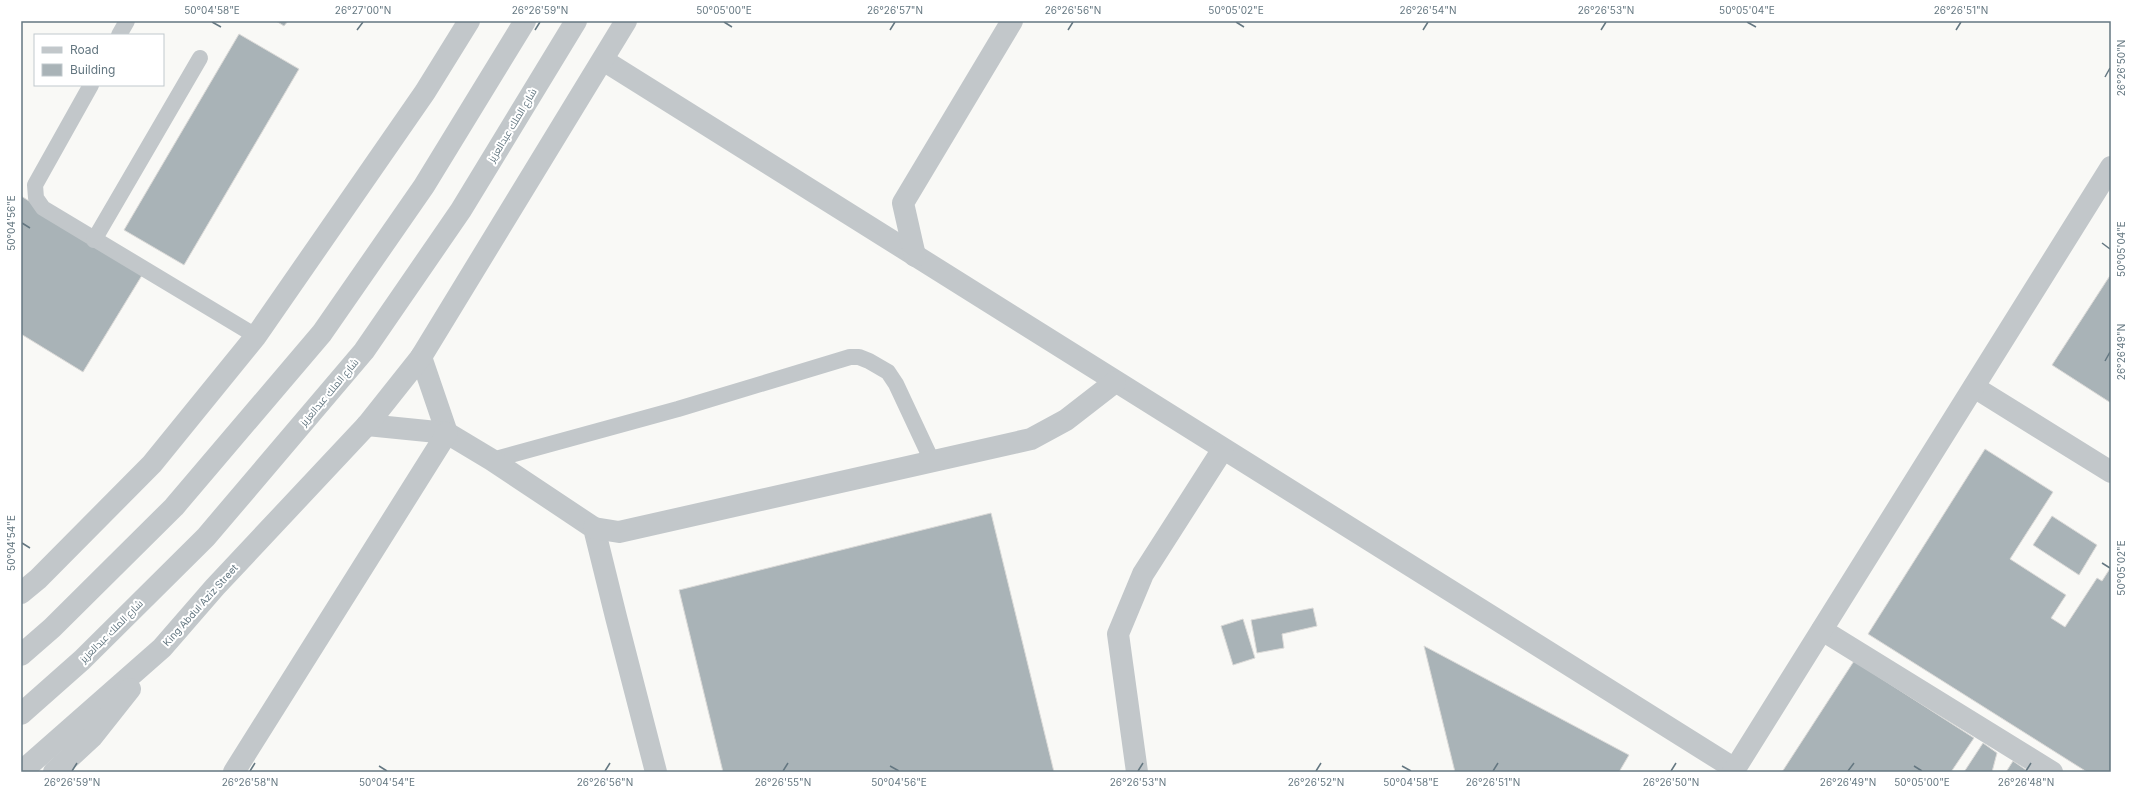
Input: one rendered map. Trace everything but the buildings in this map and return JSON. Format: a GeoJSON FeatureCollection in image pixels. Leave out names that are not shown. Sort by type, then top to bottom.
{"type":"FeatureCollection","features":[{"type":"Feature","properties":{"kind":"street"},"geometry":{"type":"LineString","coordinates":[[21,593],[152,464],[256,336],[425,92],[468,21]]}},
{"type":"Feature","properties":{"kind":"street"},"geometry":{"type":"LineString","coordinates":[[21,655],[52,628],[174,507],[322,333],[424,186],[525,21]]}},
{"type":"Feature","properties":{"kind":"street","name":"شارع الملك عبدالعزيز"},"geometry":{"type":"LineString","coordinates":[[21,714],[82,660],[206,537],[364,351],[461,210],[576,21]]}},
{"type":"Feature","properties":{"kind":"street"},"geometry":{"type":"LineString","coordinates":[[367,425],[421,357],[626,21]]}},
{"type":"Feature","properties":{"kind":"street"},"geometry":{"type":"LineString","coordinates":[[915,256],[903,203],[1012,21]]}},
{"type":"Feature","properties":{"kind":"street"},"geometry":{"type":"LineString","coordinates":[[603,60],[1734,770],[2111,167]]}},
{"type":"Feature","properties":{"kind":"street"},"geometry":{"type":"LineString","coordinates":[[421,357],[446,433]]}},
{"type":"Feature","properties":{"kind":"street"},"geometry":{"type":"LineString","coordinates":[[367,425],[446,433],[492,460],[594,528],[619,532],[1031,438],[1066,420],[1115,382]]}},
{"type":"Feature","properties":{"kind":"street"},"geometry":{"type":"LineString","coordinates":[[1974,387],[2111,472]]}},
{"type":"Feature","properties":{"kind":"street","name":"King Abdul Aziz Street"},"geometry":{"type":"LineString","coordinates":[[21,772],[162,648],[220,581],[367,425]]}},
{"type":"Feature","properties":{"kind":"street"},"geometry":{"type":"LineString","coordinates":[[234,772],[446,433]]}},
{"type":"Feature","properties":{"kind":"street"},"geometry":{"type":"LineString","coordinates":[[1137,772],[1118,634],[1143,574],[1222,449]]}},
{"type":"Feature","properties":{"kind":"street"},"geometry":{"type":"LineString","coordinates":[[594,528],[656,772]]}},
{"type":"Feature","properties":{"kind":"street"},"geometry":{"type":"LineString","coordinates":[[1822,630],[2052,772]]}},
{"type":"Feature","properties":{"kind":"street"},"geometry":{"type":"LineString","coordinates":[[21,756],[54,734],[162,648]]}},
{"type":"Feature","properties":{"kind":"street"},"geometry":{"type":"LineString","coordinates":[[54,772],[92,737],[162,648]]}},
{"type":"Feature","properties":{"kind":"lane"},"geometry":{"type":"LineString","coordinates":[[120,34],[127,21]]}},
{"type":"Feature","properties":{"kind":"lane"},"geometry":{"type":"LineString","coordinates":[[94,240],[200,58]]}},
{"type":"Feature","properties":{"kind":"lane"},"geometry":{"type":"LineString","coordinates":[[90,86],[35,186],[36,198],[43,208],[94,240],[256,336]]}},
{"type":"Feature","properties":{"kind":"lane"},"geometry":{"type":"LineString","coordinates":[[492,460],[678,409],[855,357],[869,360],[888,372],[896,384],[932,461]]}}]}
